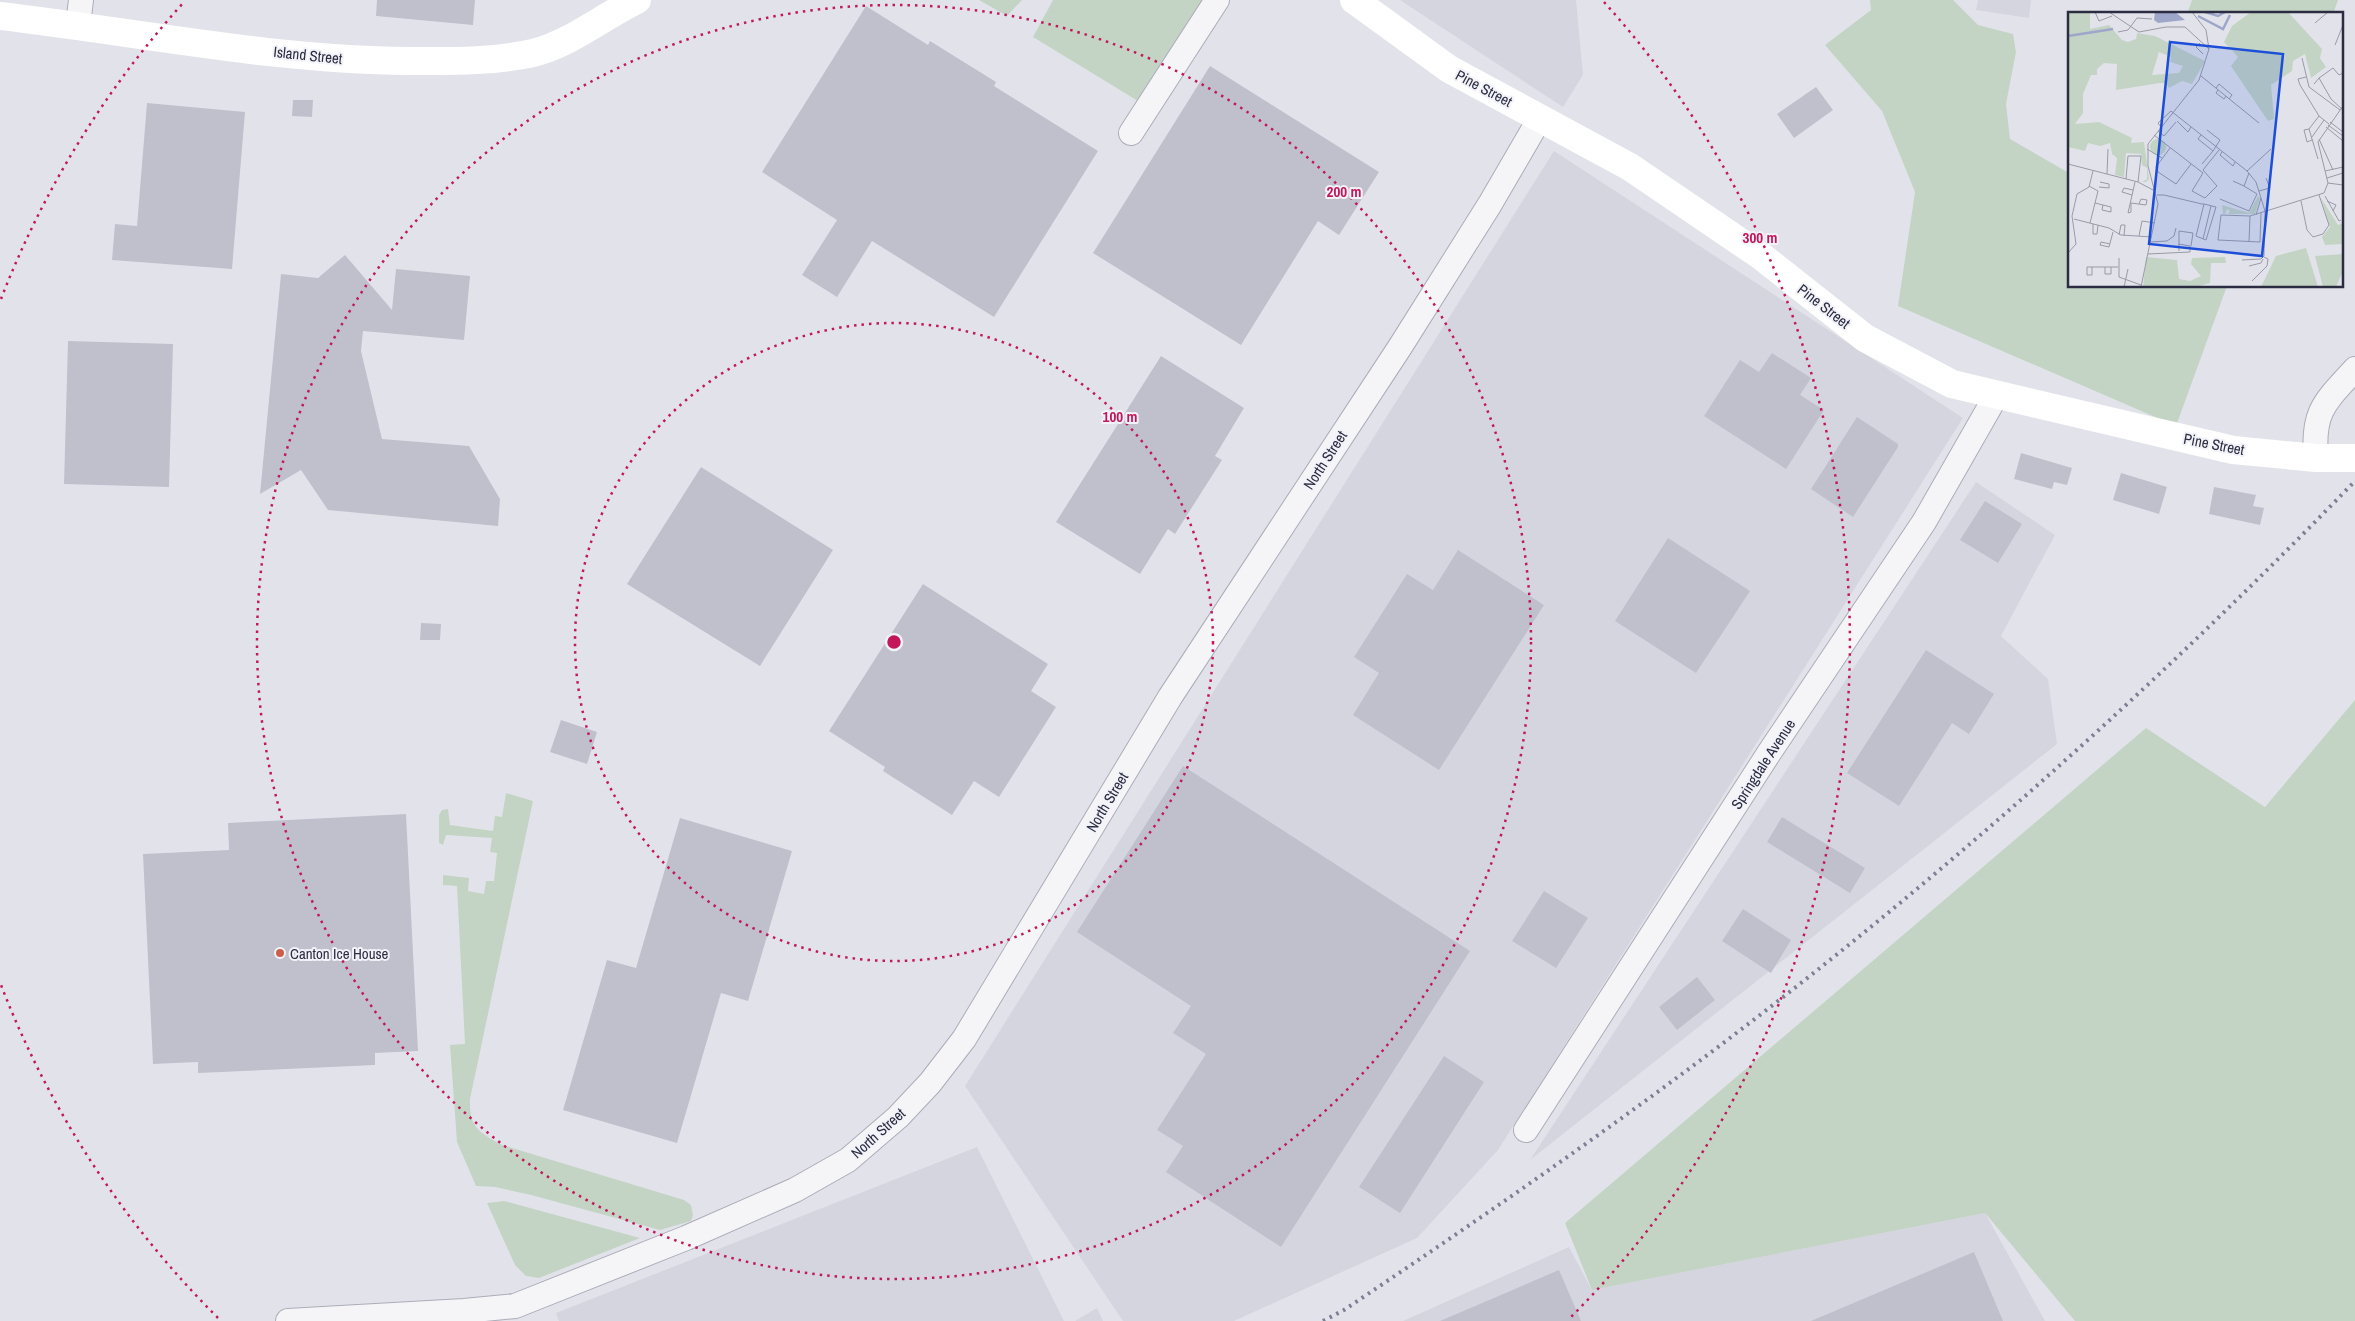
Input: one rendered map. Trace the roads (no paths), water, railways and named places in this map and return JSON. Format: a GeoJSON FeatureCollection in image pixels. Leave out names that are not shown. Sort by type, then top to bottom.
{"type":"FeatureCollection","features":[{"type":"Feature","properties":{"kind":"street"},"geometry":{"type":"LineString","coordinates":[[612,7],[637,0]]}},
{"type":"Feature","properties":{"kind":"street"},"geometry":{"type":"LineString","coordinates":[[1131,133],[1217,0]]}},
{"type":"Feature","properties":{"kind":"street","name":"Pine Street"},"geometry":{"type":"LineString","coordinates":[[1354,0],[1449,69],[1630,167],[1761,256],[1866,338],[1952,384],[1996,396],[2233,450],[2316,458],[2355,458]]}},
{"type":"Feature","properties":{"kind":"street","name":"Island Street"},"geometry":{"type":"LineString","coordinates":[[0,16],[80,13],[252,49],[356,60],[466,61],[534,52],[571,37],[612,7]]}},
{"type":"Feature","properties":{"kind":"street","name":"North Street"},"geometry":{"type":"LineString","coordinates":[[288,1321],[464,1311],[519,1314],[795,1190],[848,1160],[898,1117],[930,1083],[964,1039],[1170,697],[1400,347],[1490,204],[1540,118]]}},
{"type":"Feature","properties":{"kind":"street"},"geometry":{"type":"LineString","coordinates":[[2316,458],[2316,422],[2324,405],[2355,369]]}},
{"type":"Feature","properties":{"kind":"street","name":"Springdale Avenue"},"geometry":{"type":"LineString","coordinates":[[1526,1130],[1769,753],[1924,522],[1996,396]]}},
{"type":"Feature","properties":{"kind":"railway"},"geometry":{"type":"LineString","coordinates":[[1323,1321],[1344,1310],[1399,1273],[1618,1121],[1725,1042],[1854,941],[2003,816],[2076,751],[2218,618],[2355,481]]}},
{"type":"Feature","properties":{"kind":"place","name":"Canton Ice House"},"geometry":{"type":"Point","coordinates":[280,953]}}]}
